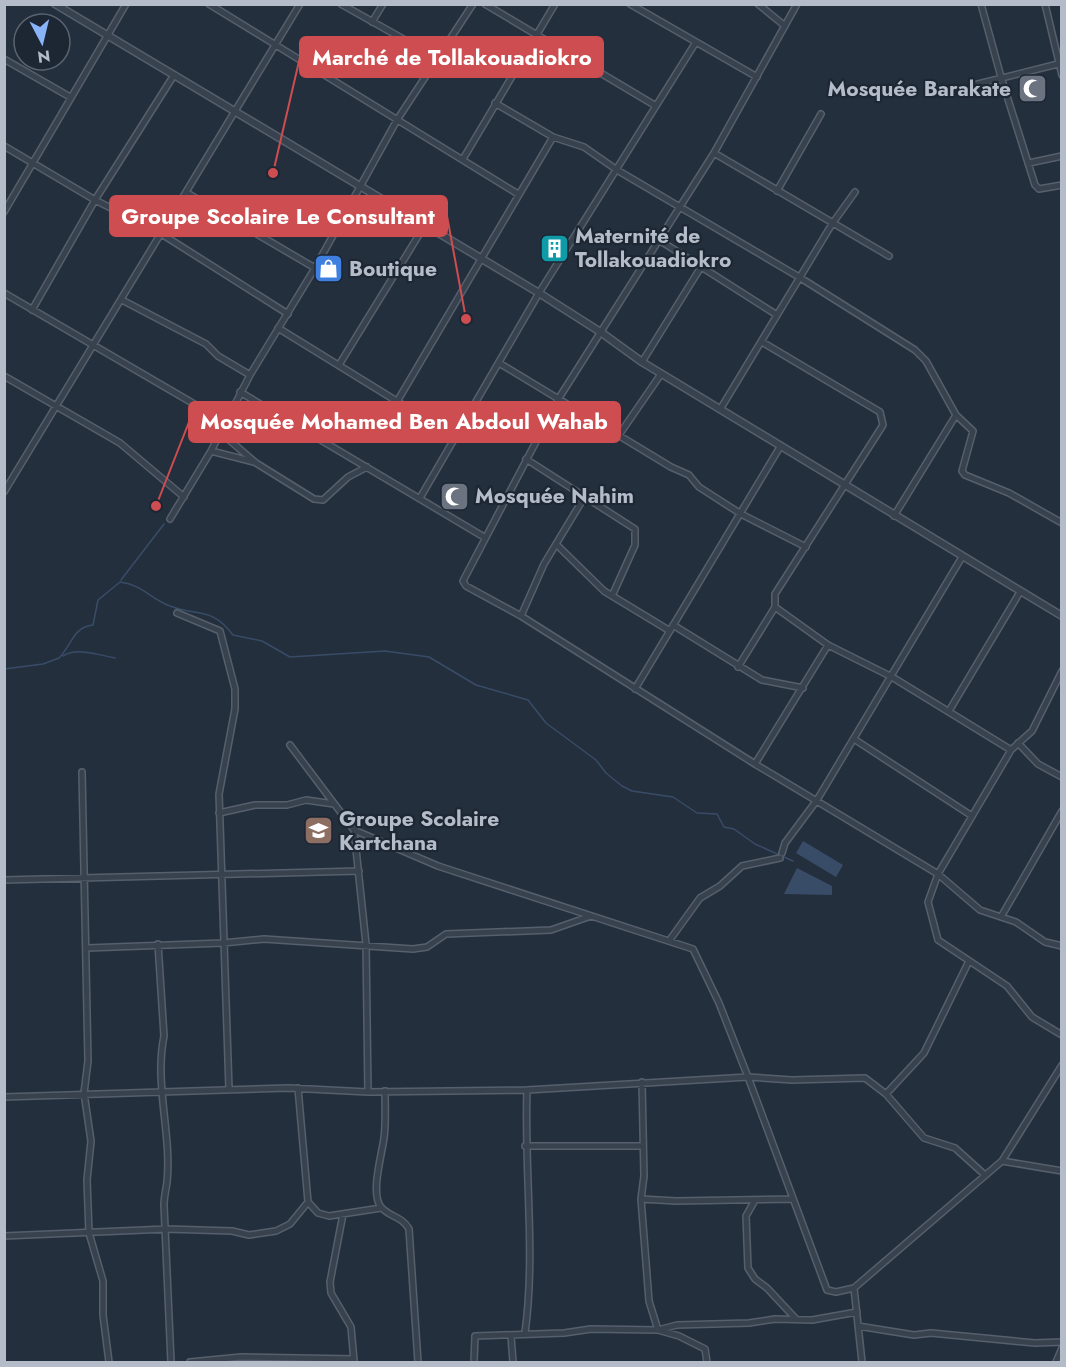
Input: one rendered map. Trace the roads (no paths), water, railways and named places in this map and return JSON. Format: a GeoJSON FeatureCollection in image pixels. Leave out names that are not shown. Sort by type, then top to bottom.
{"type":"FeatureCollection","features":[{"type":"Feature","properties":{"kind":"street"},"geometry":{"type":"LineString","coordinates":[[55,4],[539,293],[661,374],[1062,616]]}},
{"type":"Feature","properties":{"kind":"street"},"geometry":{"type":"LineString","coordinates":[[4,212],[126,4]]}},
{"type":"Feature","properties":{"kind":"street"},"geometry":{"type":"LineString","coordinates":[[4,492],[300,4]]}},
{"type":"Feature","properties":{"kind":"street"},"geometry":{"type":"LineString","coordinates":[[341,4],[437,58]]}},
{"type":"Feature","properties":{"kind":"street"},"geometry":{"type":"LineString","coordinates":[[372,22],[383,4]]}},
{"type":"Feature","properties":{"kind":"street"},"geometry":{"type":"LineString","coordinates":[[170,519],[211,451],[240,392],[315,268],[397,120],[473,4]]}},
{"type":"Feature","properties":{"kind":"street"},"geometry":{"type":"LineString","coordinates":[[485,4],[656,106]]}},
{"type":"Feature","properties":{"kind":"street"},"geometry":{"type":"LineString","coordinates":[[462,159],[555,4]]}},
{"type":"Feature","properties":{"kind":"street"},"geometry":{"type":"LineString","coordinates":[[758,4],[785,26]]}},
{"type":"Feature","properties":{"kind":"street"},"geometry":{"type":"LineString","coordinates":[[797,4],[714,153],[559,398],[484,537],[463,581],[466,586],[521,616],[755,765],[938,874],[980,910],[1016,922],[1045,942],[1060,945],[1062,937]]}},
{"type":"Feature","properties":{"kind":"street"},"geometry":{"type":"LineString","coordinates":[[981,4],[1001,77],[1039,189],[1062,185]]}},
{"type":"Feature","properties":{"kind":"street"},"geometry":{"type":"LineString","coordinates":[[1045,4],[1062,75]]}},
{"type":"Feature","properties":{"kind":"street"},"geometry":{"type":"LineString","coordinates":[[211,5],[518,194]]}},
{"type":"Feature","properties":{"kind":"street"},"geometry":{"type":"LineString","coordinates":[[633,5],[757,77]]}},
{"type":"Feature","properties":{"kind":"street"},"geometry":{"type":"LineString","coordinates":[[420,498],[539,293],[696,42]]}},
{"type":"Feature","properties":{"kind":"street"},"geometry":{"type":"LineString","coordinates":[[4,59],[70,97]]}},
{"type":"Feature","properties":{"kind":"street"},"geometry":{"type":"LineString","coordinates":[[974,86],[1001,77],[1060,64]]}},
{"type":"Feature","properties":{"kind":"street"},"geometry":{"type":"LineString","coordinates":[[32,310],[95,200],[174,75]]}},
{"type":"Feature","properties":{"kind":"street"},"geometry":{"type":"LineString","coordinates":[[495,103],[553,137],[584,147],[617,170],[799,277],[915,350],[926,361],[956,415],[974,433],[963,464],[962,471],[965,475],[1009,494],[1062,523]]}},
{"type":"Feature","properties":{"kind":"street"},"geometry":{"type":"LineString","coordinates":[[777,191],[821,114]]}},
{"type":"Feature","properties":{"kind":"street"},"geometry":{"type":"LineString","coordinates":[[398,400],[553,137]]}},
{"type":"Feature","properties":{"kind":"street"},"geometry":{"type":"LineString","coordinates":[[4,146],[95,200],[160,232],[288,314]]}},
{"type":"Feature","properties":{"kind":"street"},"geometry":{"type":"LineString","coordinates":[[714,153],[888,256]]}},
{"type":"Feature","properties":{"kind":"street"},"geometry":{"type":"LineString","coordinates":[[1029,163],[1062,156]]}},
{"type":"Feature","properties":{"kind":"street"},"geometry":{"type":"LineString","coordinates":[[720,408],[832,224],[855,192]]}},
{"type":"Feature","properties":{"kind":"street"},"geometry":{"type":"LineString","coordinates":[[187,193],[315,268]]}},
{"type":"Feature","properties":{"kind":"street"},"geometry":{"type":"LineString","coordinates":[[339,365],[425,225]]}},
{"type":"Feature","properties":{"kind":"street"},"geometry":{"type":"LineString","coordinates":[[659,240],[777,315]]}},
{"type":"Feature","properties":{"kind":"street"},"geometry":{"type":"LineString","coordinates":[[642,362],[701,267]]}},
{"type":"Feature","properties":{"kind":"street"},"geometry":{"type":"LineString","coordinates":[[4,293],[225,422]]}},
{"type":"Feature","properties":{"kind":"street"},"geometry":{"type":"LineString","coordinates":[[122,300],[206,344],[218,356],[250,375]]}},
{"type":"Feature","properties":{"kind":"street"},"geometry":{"type":"LineString","coordinates":[[278,328],[455,437]]}},
{"type":"Feature","properties":{"kind":"street"},"geometry":{"type":"LineString","coordinates":[[738,667],[775,607],[775,594],[883,425],[880,412],[762,342]]}},
{"type":"Feature","properties":{"kind":"street"},"geometry":{"type":"LineString","coordinates":[[499,363],[688,475],[699,487],[741,514],[806,547]]}},
{"type":"Feature","properties":{"kind":"street"},"geometry":{"type":"LineString","coordinates":[[619,435],[661,374]]}},
{"type":"Feature","properties":{"kind":"street"},"geometry":{"type":"LineString","coordinates":[[4,376],[120,443],[184,496]]}},
{"type":"Feature","properties":{"kind":"street"},"geometry":{"type":"LineString","coordinates":[[240,392],[484,537]]}},
{"type":"Feature","properties":{"kind":"street"},"geometry":{"type":"LineString","coordinates":[[894,516],[956,415]]}},
{"type":"Feature","properties":{"kind":"street"},"geometry":{"type":"LineString","coordinates":[[220,432],[256,463],[314,500],[323,500],[348,477],[368,467]]}},
{"type":"Feature","properties":{"kind":"street"},"geometry":{"type":"LineString","coordinates":[[635,689],[780,447]]}},
{"type":"Feature","properties":{"kind":"street"},"geometry":{"type":"LineString","coordinates":[[211,451],[256,463]]}},
{"type":"Feature","properties":{"kind":"street"},"geometry":{"type":"LineString","coordinates":[[526,459],[635,529],[635,545],[612,596]]}},
{"type":"Feature","properties":{"kind":"street"},"geometry":{"type":"LineString","coordinates":[[521,616],[556,544],[585,496]]}},
{"type":"Feature","properties":{"kind":"street"},"geometry":{"type":"LineString","coordinates":[[556,544],[612,596],[670,631]]}},
{"type":"Feature","properties":{"kind":"street"},"geometry":{"type":"LineString","coordinates":[[669,940],[700,898],[720,886],[742,866],[781,855],[790,836],[817,800],[963,557]]}},
{"type":"Feature","properties":{"kind":"street"},"geometry":{"type":"LineString","coordinates":[[949,711],[1020,591]]}},
{"type":"Feature","properties":{"kind":"street"},"geometry":{"type":"LineString","coordinates":[[775,607],[828,645],[892,677],[1011,750]]}},
{"type":"Feature","properties":{"kind":"street"},"geometry":{"type":"LineString","coordinates":[[177,613],[220,631],[235,689],[235,709],[221,774],[219,813],[229,1089]]}},
{"type":"Feature","properties":{"kind":"street"},"geometry":{"type":"LineString","coordinates":[[673,625],[762,680],[802,688]]}},
{"type":"Feature","properties":{"kind":"street"},"geometry":{"type":"LineString","coordinates":[[755,765],[828,645]]}},
{"type":"Feature","properties":{"kind":"street"},"geometry":{"type":"LineString","coordinates":[[1062,671],[1032,731],[1011,750],[938,874],[928,902],[936,932],[944,946],[1007,986],[1032,1017],[1062,1035]]}},
{"type":"Feature","properties":{"kind":"street"},"geometry":{"type":"LineString","coordinates":[[854,739],[972,816]]}},
{"type":"Feature","properties":{"kind":"street"},"geometry":{"type":"LineString","coordinates":[[1018,743],[1038,764],[1062,777]]}},
{"type":"Feature","properties":{"kind":"street"},"geometry":{"type":"LineString","coordinates":[[290,745],[354,830],[438,866],[693,949],[719,1003],[827,1290],[836,1292],[854,1288],[1002,1161],[1062,1065]]}},
{"type":"Feature","properties":{"kind":"street"},"geometry":{"type":"LineString","coordinates":[[82,772],[88,1061],[84,1093],[92,1142],[87,1180],[89,1233],[103,1281],[103,1315],[110,1362]]}},
{"type":"Feature","properties":{"kind":"street"},"geometry":{"type":"LineString","coordinates":[[219,813],[255,805],[287,805],[306,800],[334,804]]}},
{"type":"Feature","properties":{"kind":"street"},"geometry":{"type":"LineString","coordinates":[[1001,916],[1062,811]]}},
{"type":"Feature","properties":{"kind":"street"},"geometry":{"type":"LineString","coordinates":[[354,830],[366,944],[368,1092]]}},
{"type":"Feature","properties":{"kind":"street"},"geometry":{"type":"LineString","coordinates":[[4,880],[359,871]]}},
{"type":"Feature","properties":{"kind":"street"},"geometry":{"type":"LineString","coordinates":[[87,948],[223,943],[264,939],[366,944],[413,949],[427,946],[447,934],[551,930],[591,916]]}},
{"type":"Feature","properties":{"kind":"street"},"geometry":{"type":"LineString","coordinates":[[158,944],[164,1036],[161,1050],[167,1182],[164,1205],[167,1230],[171,1362]]}},
{"type":"Feature","properties":{"kind":"street"},"geometry":{"type":"LineString","coordinates":[[886,1094],[924,1053],[969,961]]}},
{"type":"Feature","properties":{"kind":"street"},"geometry":{"type":"LineString","coordinates":[[4,1097],[229,1089],[298,1088],[368,1092],[527,1089],[748,1077],[792,1080],[865,1078],[886,1094],[924,1138],[955,1148],[985,1174]]}},
{"type":"Feature","properties":{"kind":"street"},"geometry":{"type":"LineString","coordinates":[[642,1082],[641,1199],[649,1301],[658,1330]]}},
{"type":"Feature","properties":{"kind":"street"},"geometry":{"type":"LineString","coordinates":[[298,1088],[308,1202],[318,1213],[329,1216],[381,1208],[404,1220],[409,1229],[418,1362]]}},
{"type":"Feature","properties":{"kind":"street"},"geometry":{"type":"LineString","coordinates":[[525,1333],[532,1231],[525,1146],[527,1089]]}},
{"type":"Feature","properties":{"kind":"street"},"geometry":{"type":"LineString","coordinates":[[381,1208],[376,1190],[384,1136],[385,1091]]}},
{"type":"Feature","properties":{"kind":"street"},"geometry":{"type":"LineString","coordinates":[[525,1146],[643,1146]]}},
{"type":"Feature","properties":{"kind":"street"},"geometry":{"type":"LineString","coordinates":[[1002,1161],[1062,1171]]}},
{"type":"Feature","properties":{"kind":"street"},"geometry":{"type":"LineString","coordinates":[[641,1199],[676,1201],[793,1199]]}},
{"type":"Feature","properties":{"kind":"street"},"geometry":{"type":"LineString","coordinates":[[755,1200],[746,1216],[748,1268],[754,1279],[768,1288],[796,1319]]}},
{"type":"Feature","properties":{"kind":"street"},"geometry":{"type":"LineString","coordinates":[[4,1236],[167,1230],[232,1232],[249,1235],[276,1231],[290,1224],[308,1202]]}},
{"type":"Feature","properties":{"kind":"street"},"geometry":{"type":"LineString","coordinates":[[190,1362],[221,1362],[241,1357],[354,1361],[351,1326],[331,1293],[330,1282],[343,1214]]}},
{"type":"Feature","properties":{"kind":"street"},"geometry":{"type":"LineString","coordinates":[[854,1288],[862,1362]]}},
{"type":"Feature","properties":{"kind":"street"},"geometry":{"type":"LineString","coordinates":[[474,1362],[475,1336],[564,1333],[591,1329],[658,1330],[704,1323],[812,1320],[857,1312]]}},
{"type":"Feature","properties":{"kind":"street"},"geometry":{"type":"LineString","coordinates":[[858,1326],[914,1335],[931,1333],[1035,1343],[1062,1342]]}},
{"type":"Feature","properties":{"kind":"street"},"geometry":{"type":"LineString","coordinates":[[658,1330],[679,1336],[705,1349],[707,1362]]}},
{"type":"Feature","properties":{"kind":"street"},"geometry":{"type":"LineString","coordinates":[[511,1336],[513,1362]]}},
{"type":"Feature","properties":{"kind":"street"},"geometry":{"type":"LineString","coordinates":[[1056,1362],[1062,1348]]}},
{"type":"Feature","properties":{"kind":"water"},"geometry":{"type":"Polygon","coordinates":[[[803,841],[843,865],[836,877],[796,853],[803,841]]]}},
{"type":"Feature","properties":{"kind":"water"},"geometry":{"type":"Polygon","coordinates":[[[797,868],[832,886],[832,895],[784,894],[797,868]]]}},
{"type":"Feature","properties":{"kind":"waterway"},"geometry":{"type":"LineString","coordinates":[[121,580],[164,524]]}},
{"type":"Feature","properties":{"kind":"waterway"},"geometry":{"type":"LineString","coordinates":[[59,658],[81,629],[93,625],[98,600],[120,582],[135,586],[170,606],[211,616],[233,635],[262,641],[290,657],[385,651],[429,657],[476,685],[528,700],[546,723],[596,760],[606,773],[622,786],[632,791],[673,797],[697,813],[717,814],[724,827],[734,829],[755,844],[793,861]]}},
{"type":"Feature","properties":{"kind":"waterway"},"geometry":{"type":"LineString","coordinates":[[63,656],[81,652],[115,658]]}},
{"type":"Feature","properties":{"kind":"waterway"},"geometry":{"type":"LineString","coordinates":[[4,669],[43,664],[59,658]]}},
{"type":"Feature","properties":{"kind":"place","name":"Mosquée Barakate"},"geometry":{"type":"Point","coordinates":[1032,89]}},
{"type":"Feature","properties":{"kind":"place","name":"Marché de Tollakouadiokro"},"geometry":{"type":"Point","coordinates":[273,173]}},
{"type":"Feature","properties":{"kind":"place","name":"Maternité de Tollakouadiokro"},"geometry":{"type":"Point","coordinates":[554,248]}},
{"type":"Feature","properties":{"kind":"place","name":"Boutique"},"geometry":{"type":"Point","coordinates":[328,269]}},
{"type":"Feature","properties":{"kind":"place","name":"Groupe Scolaire Le Consultant"},"geometry":{"type":"Point","coordinates":[466,319]}},
{"type":"Feature","properties":{"kind":"place","name":"Mosquée Nahim"},"geometry":{"type":"Point","coordinates":[454,496]}},
{"type":"Feature","properties":{"kind":"place","name":"Mosquée Mohamed Ben Abdoul Wahab"},"geometry":{"type":"Point","coordinates":[156,506]}},
{"type":"Feature","properties":{"kind":"place","name":"Groupe Scolaire Kartchana"},"geometry":{"type":"Point","coordinates":[318,831]}}]}
